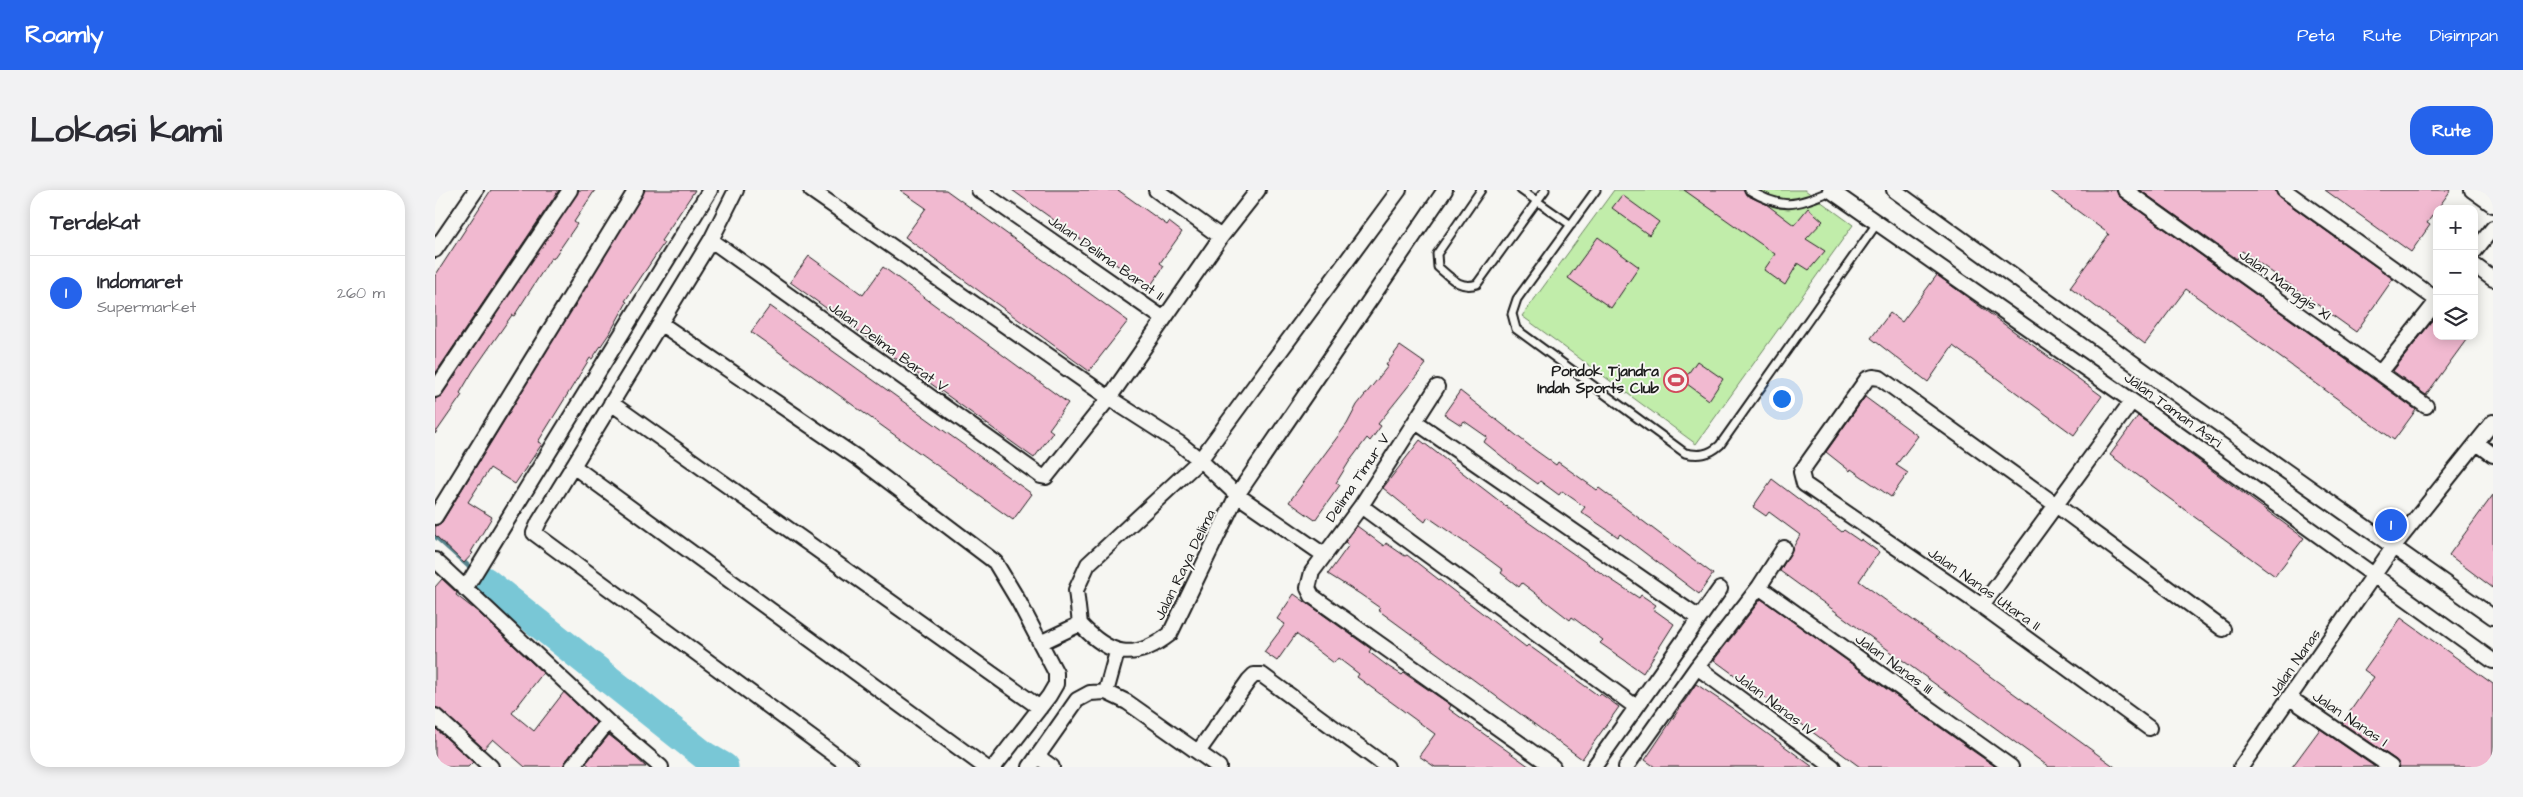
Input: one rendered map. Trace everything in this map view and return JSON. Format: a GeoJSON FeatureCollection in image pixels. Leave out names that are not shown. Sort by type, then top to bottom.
{"type":"FeatureCollection","features":[{"type":"Feature","properties":{"kind":"street"},"geometry":{"type":"LineString","coordinates":[[435,250],[476,190]]}},
{"type":"Feature","properties":{"kind":"street"},"geometry":{"type":"LineString","coordinates":[[435,390],[570,190]]}},
{"type":"Feature","properties":{"kind":"street"},"geometry":{"type":"LineString","coordinates":[[436,515],[636,190]]}},
{"type":"Feature","properties":{"kind":"street"},"geometry":{"type":"LineString","coordinates":[[471,579],[710,190]]}},
{"type":"Feature","properties":{"kind":"street"},"geometry":{"type":"LineString","coordinates":[[736,190],[711,240],[534,533],[851,767]]}},
{"type":"Feature","properties":{"kind":"street"},"geometry":{"type":"LineString","coordinates":[[811,190],[1200,460],[1237,495],[1324,555]]}},
{"type":"Feature","properties":{"kind":"street","name":"Jalan Delima Barat II"},"geometry":{"type":"LineString","coordinates":[[979,190],[1164,319]]}},
{"type":"Feature","properties":{"kind":"street"},"geometry":{"type":"LineString","coordinates":[[1156,190],[1221,237]]}},
{"type":"Feature","properties":{"kind":"street"},"geometry":{"type":"LineString","coordinates":[[1109,398],[1221,237],[1258,190]]}},
{"type":"Feature","properties":{"kind":"street"},"geometry":{"type":"LineString","coordinates":[[1106,692],[1117,652],[1099,642],[1080,624],[1076,590],[1088,564],[1200,460],[1399,190]]}},
{"type":"Feature","properties":{"kind":"street","name":"Jalan Raya Delima"},"geometry":{"type":"LineString","coordinates":[[1117,652],[1135,652],[1154,647],[1170,634],[1237,495],[1445,190]]}},
{"type":"Feature","properties":{"kind":"street","name":"Jalan Taman Asri"},"geometry":{"type":"LineString","coordinates":[[1831,190],[2132,401],[2493,660]]}},
{"type":"Feature","properties":{"kind":"street","name":"Jalan Taman Asri"},"geometry":{"type":"LineString","coordinates":[[1894,190],[2151,376],[2493,617]]}},
{"type":"Feature","properties":{"kind":"street","name":"Jalan Manggis XI"},"geometry":{"type":"LineString","coordinates":[[2125,190],[2426,406]]}},
{"type":"Feature","properties":{"kind":"street"},"geometry":{"type":"LineString","coordinates":[[2284,190],[2433,297]]}},
{"type":"Feature","properties":{"kind":"street"},"geometry":{"type":"LineString","coordinates":[[2471,190],[2493,205]]}},
{"type":"Feature","properties":{"kind":"street"},"geometry":{"type":"LineString","coordinates":[[2476,250],[2493,228]]}},
{"type":"Feature","properties":{"kind":"street","name":"Jalan Delima Barat V"},"geometry":{"type":"LineString","coordinates":[[711,240],[1041,476],[1046,477],[1109,398]]}},
{"type":"Feature","properties":{"kind":"street"},"geometry":{"type":"LineString","coordinates":[[2478,268],[2493,279]]}},
{"type":"Feature","properties":{"kind":"street"},"geometry":{"type":"LineString","coordinates":[[2380,373],[2433,305]]}},
{"type":"Feature","properties":{"kind":"street"},"geometry":{"type":"LineString","coordinates":[[660,323],[859,459],[995,562],[1056,673],[1055,684],[1040,708],[994,767]]}},
{"type":"Feature","properties":{"kind":"street","name":"Jalan Nanas Utara II"},"geometry":{"type":"LineString","coordinates":[[2056,505],[1879,378],[1873,377],[1867,379],[1801,472],[1803,484],[1982,606],[2149,728]]}},
{"type":"Feature","properties":{"kind":"street","name":"Delima Timur V"},"geometry":{"type":"LineString","coordinates":[[1437,387],[1361,506],[1312,572],[1308,588],[1312,596],[1553,767]]}},
{"type":"Feature","properties":{"kind":"street"},"geometry":{"type":"LineString","coordinates":[[1982,606],[2132,401]]}},
{"type":"Feature","properties":{"kind":"street"},"geometry":{"type":"LineString","coordinates":[[611,403],[1040,708]]}},
{"type":"Feature","properties":{"kind":"street"},"geometry":{"type":"LineString","coordinates":[[1416,422],[1699,618]]}},
{"type":"Feature","properties":{"kind":"street","name":"Jalan Nanas"},"geometry":{"type":"LineString","coordinates":[[2241,767],[2394,546],[2493,422]]}},
{"type":"Feature","properties":{"kind":"street"},"geometry":{"type":"LineString","coordinates":[[2477,443],[2493,455]]}},
{"type":"Feature","properties":{"kind":"street"},"geometry":{"type":"LineString","coordinates":[[573,466],[985,767]]}},
{"type":"Feature","properties":{"kind":"street"},"geometry":{"type":"LineString","coordinates":[[2056,505],[2223,630]]}},
{"type":"Feature","properties":{"kind":"street"},"geometry":{"type":"LineString","coordinates":[[1361,506],[1635,707]]}},
{"type":"Feature","properties":{"kind":"street"},"geometry":{"type":"LineString","coordinates":[[1626,767],[1697,667],[1759,586],[1784,548]]}},
{"type":"Feature","properties":{"kind":"street"},"geometry":{"type":"LineString","coordinates":[[435,560],[471,579],[608,722],[661,767]]}},
{"type":"Feature","properties":{"kind":"street","name":"Jalan Nanas III"},"geometry":{"type":"LineString","coordinates":[[1759,586],[2011,767]]}},
{"type":"Feature","properties":{"kind":"street"},"geometry":{"type":"LineString","coordinates":[[1594,767],[1720,589]]}},
{"type":"Feature","properties":{"kind":"street"},"geometry":{"type":"LineString","coordinates":[[1040,643],[1080,624]]}},
{"type":"Feature","properties":{"kind":"street","name":"Jalan Nanas IV"},"geometry":{"type":"LineString","coordinates":[[1697,667],[1833,767]]}},
{"type":"Feature","properties":{"kind":"street"},"geometry":{"type":"LineString","coordinates":[[1197,752],[1249,680],[1254,675],[1262,675],[1387,767]]}},
{"type":"Feature","properties":{"kind":"street"},"geometry":{"type":"LineString","coordinates":[[1052,767],[1034,762],[1077,700],[1089,693],[1106,692],[1127,702],[1219,767]]}},
{"type":"Feature","properties":{"kind":"street","name":"Jalan Nanas I"},"geometry":{"type":"LineString","coordinates":[[2290,698],[2391,767]]}},
{"type":"Feature","properties":{"kind":"street"},"geometry":{"type":"LineString","coordinates":[[435,716],[491,767]]}},
{"type":"Feature","properties":{"kind":"street"},"geometry":{"type":"LineString","coordinates":[[572,767],[608,722]]}},
{"type":"Feature","properties":{"kind":"lane"},"geometry":{"type":"LineString","coordinates":[[1481,190],[1437,254],[1438,267],[1459,284],[1469,287],[1477,284],[1545,190]]}},
{"type":"Feature","properties":{"kind":"lane"},"geometry":{"type":"LineString","coordinates":[[1521,190],[1571,225]]}},
{"type":"Feature","properties":{"kind":"lane"},"geometry":{"type":"LineString","coordinates":[[1596,190],[1517,299],[1512,314],[1516,330],[1685,453],[1695,455],[1712,452],[1720,445],[1879,222]]}},
{"type":"Feature","properties":{"kind":"lane"},"geometry":{"type":"LineString","coordinates":[[1749,190],[1775,204],[1794,204],[1831,190]]}},
{"type":"Feature","properties":{"kind":"green space","name":"Pondok Tjandra Indah Sports Club"},"geometry":{"type":"Polygon","coordinates":[[[1614,190],[1805,190],[1853,225],[1696,444],[1522,316],[1614,190]]]}},
{"type":"Feature","properties":{"kind":"building"},"geometry":{"type":"Polygon","coordinates":[[[491,190],[559,190],[435,374],[435,276],[491,190]]]}},
{"type":"Feature","properties":{"kind":"building"},"geometry":{"type":"Polygon","coordinates":[[[579,190],[595,190],[574,222],[577,224],[553,259],[551,258],[514,316],[512,315],[473,371],[460,393],[462,395],[435,434],[435,399],[442,395],[579,190]]]}},
{"type":"Feature","properties":{"kind":"building"},"geometry":{"type":"Polygon","coordinates":[[[645,190],[695,190],[661,241],[664,243],[625,301],[627,302],[611,331],[592,359],[590,358],[538,442],[542,444],[515,484],[490,468],[468,502],[492,517],[471,552],[473,553],[464,563],[435,535],[435,527],[442,522],[645,190]]]}},
{"type":"Feature","properties":{"kind":"building"},"geometry":{"type":"Polygon","coordinates":[[[900,190],[946,190],[1128,321],[1089,371],[905,237],[926,208],[900,190]]]}},
{"type":"Feature","properties":{"kind":"building"},"geometry":{"type":"Polygon","coordinates":[[[1012,190],[1118,190],[1167,225],[1169,222],[1182,232],[1160,263],[1164,266],[1149,288],[1012,190]]]}},
{"type":"Feature","properties":{"kind":"building"},"geometry":{"type":"Polygon","coordinates":[[[1684,190],[1744,190],[1746,195],[1766,204],[1794,225],[1808,208],[1823,221],[1806,239],[1825,251],[1809,270],[1798,263],[1785,285],[1764,270],[1775,254],[1684,190]]]}},
{"type":"Feature","properties":{"kind":"building"},"geometry":{"type":"Polygon","coordinates":[[[2049,190],[2116,190],[2120,197],[2416,410],[2394,440],[2186,289],[2145,344],[2070,287],[2109,234],[2049,190]]]}},
{"type":"Feature","properties":{"kind":"building"},"geometry":{"type":"Polygon","coordinates":[[[2140,190],[2275,190],[2279,197],[2393,279],[2356,332],[2242,251],[2237,259],[2140,190]]]}},
{"type":"Feature","properties":{"kind":"building"},"geometry":{"type":"Polygon","coordinates":[[[2325,190],[2451,190],[2440,205],[2433,205],[2433,215],[2427,223],[2430,225],[2411,252],[2325,190]]]}},
{"type":"Feature","properties":{"kind":"building"},"geometry":{"type":"Polygon","coordinates":[[[1622,195],[1659,222],[1649,235],[1612,208],[1622,195]]]}},
{"type":"Feature","properties":{"kind":"building"},"geometry":{"type":"Polygon","coordinates":[[[1598,237],[1639,267],[1611,308],[1568,278],[1598,237]]]}},
{"type":"Feature","properties":{"kind":"building"},"geometry":{"type":"Polygon","coordinates":[[[809,256],[863,295],[883,267],[1068,403],[1049,429],[1053,432],[1034,458],[790,282],[809,256]]]}},
{"type":"Feature","properties":{"kind":"building"},"geometry":{"type":"Polygon","coordinates":[[[1937,275],[2102,396],[2074,435],[1953,346],[1928,382],[1871,338],[1890,313],[1902,322],[1937,275]]]}},
{"type":"Feature","properties":{"kind":"building"},"geometry":{"type":"Polygon","coordinates":[[[770,306],[1032,494],[1013,520],[751,332],[770,306]]]}},
{"type":"Feature","properties":{"kind":"building"},"geometry":{"type":"Polygon","coordinates":[[[2433,320],[2433,340],[2466,340],[2426,395],[2393,371],[2433,320]]]}},
{"type":"Feature","properties":{"kind":"building"},"geometry":{"type":"Polygon","coordinates":[[[1400,346],[1426,364],[1378,424],[1381,426],[1370,441],[1367,438],[1349,462],[1336,483],[1340,485],[1315,520],[1289,502],[1347,424],[1357,405],[1388,366],[1386,365],[1400,346]]]}},
{"type":"Feature","properties":{"kind":"building"},"geometry":{"type":"Polygon","coordinates":[[[1697,361],[1723,379],[1709,400],[1683,381],[1697,361]]]}},
{"type":"Feature","properties":{"kind":"building"},"geometry":{"type":"Polygon","coordinates":[[[1460,391],[1535,450],[1556,465],[1558,462],[1597,490],[1599,488],[1713,574],[1699,594],[1620,534],[1618,537],[1581,512],[1585,507],[1562,491],[1559,495],[1540,481],[1538,484],[1520,471],[1484,442],[1487,437],[1464,421],[1461,425],[1444,414],[1460,391]]]}},
{"type":"Feature","properties":{"kind":"building"},"geometry":{"type":"Polygon","coordinates":[[[1865,397],[1918,436],[1896,465],[1908,473],[1891,497],[1851,469],[1850,471],[1826,452],[1865,397]]]}},
{"type":"Feature","properties":{"kind":"building"},"geometry":{"type":"Polygon","coordinates":[[[2138,416],[2304,538],[2275,576],[2110,455],[2138,416]]]}},
{"type":"Feature","properties":{"kind":"building"},"geometry":{"type":"Polygon","coordinates":[[[1420,440],[1515,513],[1639,598],[1641,595],[1656,605],[1653,609],[1674,624],[1643,673],[1600,643],[1603,640],[1572,617],[1570,620],[1522,583],[1519,587],[1501,573],[1503,570],[1480,553],[1428,517],[1425,522],[1383,488],[1420,440]]]}},
{"type":"Feature","properties":{"kind":"building"},"geometry":{"type":"Polygon","coordinates":[[[1772,479],[1842,532],[1844,530],[1860,541],[1861,539],[1879,552],[1859,581],[2115,767],[2049,767],[1780,571],[1800,535],[1769,512],[1766,516],[1753,507],[1772,479]]]}},
{"type":"Feature","properties":{"kind":"building"},"geometry":{"type":"Polygon","coordinates":[[[2493,495],[2493,588],[2449,555],[2493,495]]]}},
{"type":"Feature","properties":{"kind":"building"},"geometry":{"type":"Polygon","coordinates":[[[1357,526],[1384,546],[1386,543],[1405,556],[1407,555],[1526,647],[1528,645],[1599,696],[1601,694],[1619,707],[1582,759],[1378,610],[1380,608],[1328,574],[1349,545],[1345,542],[1357,526]]]}},
{"type":"Feature","properties":{"kind":"building"},"geometry":{"type":"Polygon","coordinates":[[[442,579],[457,593],[456,595],[478,612],[543,673],[512,713],[534,731],[564,692],[596,723],[563,767],[525,767],[493,739],[484,749],[441,710],[435,707],[435,587],[442,579]]]}},
{"type":"Feature","properties":{"kind":"building"},"geometry":{"type":"Polygon","coordinates":[[[1294,594],[1371,649],[1369,652],[1389,667],[1402,675],[1404,673],[1451,705],[1449,709],[1530,767],[1435,767],[1419,756],[1435,734],[1357,677],[1359,674],[1338,658],[1334,663],[1296,634],[1277,661],[1264,652],[1285,624],[1277,619],[1294,594]]]}},
{"type":"Feature","properties":{"kind":"building"},"geometry":{"type":"Polygon","coordinates":[[[1761,599],[1996,767],[1860,767],[1714,660],[1761,599]]]}},
{"type":"Feature","properties":{"kind":"building"},"geometry":{"type":"Polygon","coordinates":[[[2401,618],[2493,684],[2493,767],[2400,767],[2396,760],[2342,723],[2374,677],[2364,670],[2401,618]]]}},
{"type":"Feature","properties":{"kind":"building"},"geometry":{"type":"Polygon","coordinates":[[[1696,684],[1813,767],[1655,767],[1645,760],[1696,684]]]}},
{"type":"Feature","properties":{"kind":"building"},"geometry":{"type":"Polygon","coordinates":[[[435,728],[473,762],[468,767],[435,767],[435,728]]]}},
{"type":"Feature","properties":{"kind":"building"},"geometry":{"type":"Polygon","coordinates":[[[2320,729],[2375,767],[2292,767],[2320,729]]]}},
{"type":"Feature","properties":{"kind":"building"},"geometry":{"type":"Polygon","coordinates":[[[609,735],[646,767],[591,767],[586,763],[609,735]]]}},
{"type":"Feature","properties":{"kind":"waterway"},"geometry":{"type":"LineString","coordinates":[[435,536],[485,581]]}},
{"type":"Feature","properties":{"kind":"waterway"},"geometry":{"type":"LineString","coordinates":[[485,581],[705,756],[724,767]]}},
{"type":"Feature","properties":{"kind":"place","name":"Pondok Tjandra Indah Sports Club"},"geometry":{"type":"Point","coordinates":[1676,380]}},
{"type":"Feature","properties":{"kind":"place","name":"Indomaret"},"geometry":{"type":"Point","coordinates":[2391,525]}}]}
